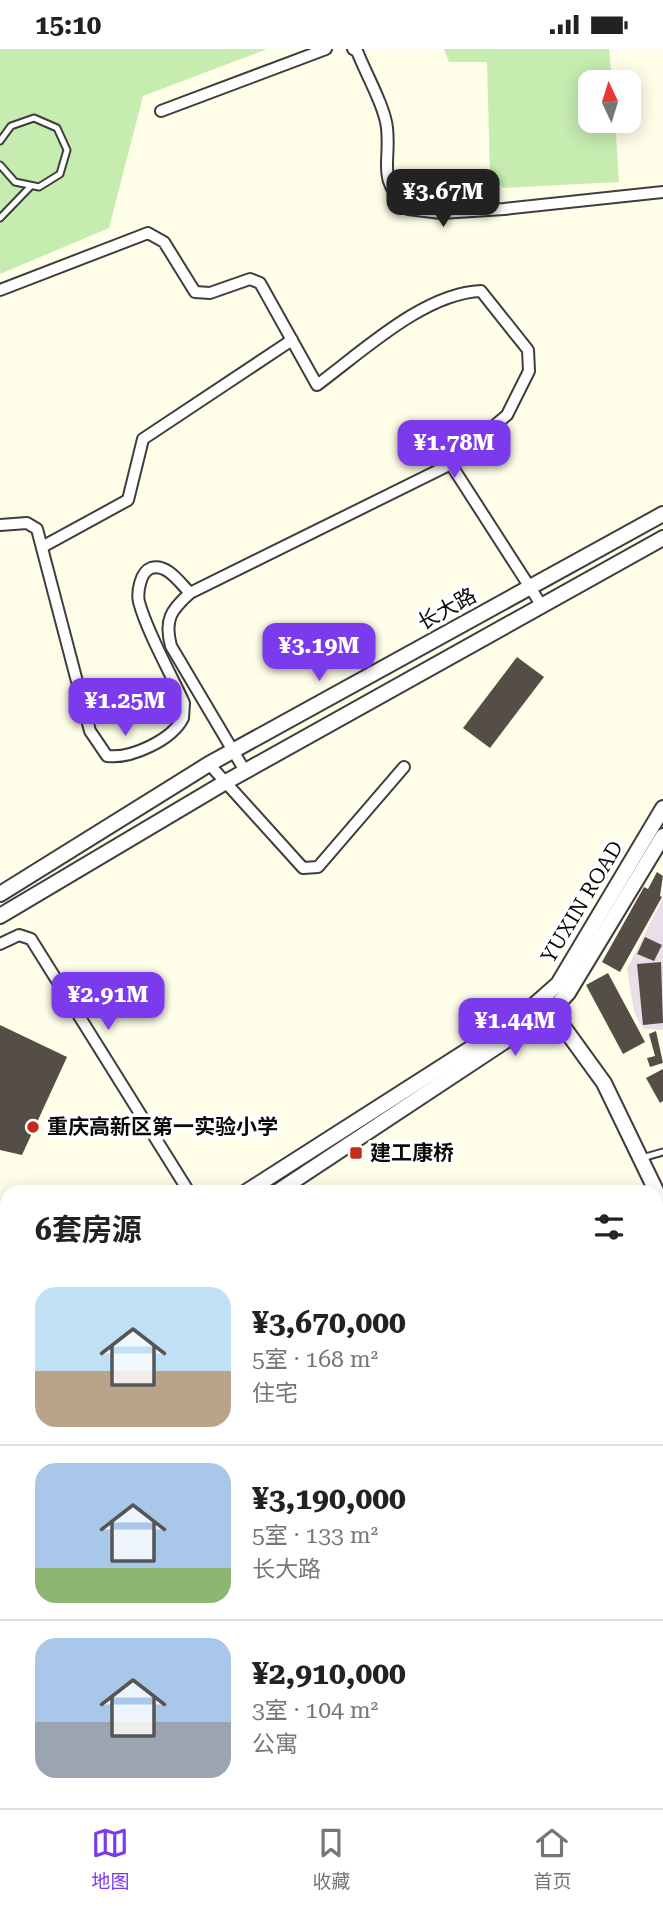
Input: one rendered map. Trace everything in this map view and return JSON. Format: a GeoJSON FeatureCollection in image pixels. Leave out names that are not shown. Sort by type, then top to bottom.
{"type":"FeatureCollection","features":[{"type":"Feature","properties":{"kind":"street"},"geometry":{"type":"LineString","coordinates":[[161,111],[326,49]]}},
{"type":"Feature","properties":{"kind":"street"},"geometry":{"type":"LineString","coordinates":[[353,49],[357,51],[387,127],[388,181],[392,192],[408,209],[441,213],[504,209],[663,192]]}},
{"type":"Feature","properties":{"kind":"street"},"geometry":{"type":"LineString","coordinates":[[0,290],[148,233],[164,242],[195,292],[210,293],[250,279],[260,283],[317,385],[428,305],[465,292],[481,291],[528,350],[529,371],[507,415],[450,463],[190,593],[171,610],[166,629],[171,646],[245,771]]}},
{"type":"Feature","properties":{"kind":"street"},"geometry":{"type":"LineString","coordinates":[[42,547],[128,500],[143,439],[292,340]]}},
{"type":"Feature","properties":{"kind":"street"},"geometry":{"type":"LineString","coordinates":[[450,463],[542,606]]}},
{"type":"Feature","properties":{"kind":"street","name":"长大路"},"geometry":{"type":"LineString","coordinates":[[0,894],[209,764],[663,513]]}},
{"type":"Feature","properties":{"kind":"street"},"geometry":{"type":"LineString","coordinates":[[0,525],[27,523],[37,529],[89,731],[107,755],[121,758],[166,737],[184,718],[184,703],[138,600],[146,570],[154,567],[168,570],[190,593]]}},
{"type":"Feature","properties":{"kind":"street","name":"长大路"},"geometry":{"type":"LineString","coordinates":[[0,916],[245,771],[663,538]]}},
{"type":"Feature","properties":{"kind":"street"},"geometry":{"type":"LineString","coordinates":[[209,764],[303,868],[318,867],[404,767]]}},
{"type":"Feature","properties":{"kind":"street","name":"YUXIN ROAD"},"geometry":{"type":"LineString","coordinates":[[287,1185],[547,1004],[663,808]]}},
{"type":"Feature","properties":{"kind":"street","name":"YUXIN ROAD"},"geometry":{"type":"LineString","coordinates":[[257,1185],[523,1015],[568,993],[663,836]]}},
{"type":"Feature","properties":{"kind":"street"},"geometry":{"type":"LineString","coordinates":[[0,944],[19,935],[31,939],[185,1185]]}},
{"type":"Feature","properties":{"kind":"street"},"geometry":{"type":"LineString","coordinates":[[547,1004],[604,1083],[654,1185]]}},
{"type":"Feature","properties":{"kind":"lane"},"geometry":{"type":"LineString","coordinates":[[0,141],[11,126],[26,119],[50,123],[62,134],[67,150],[64,166],[54,180],[30,187],[0,218]]}},
{"type":"Feature","properties":{"kind":"lane"},"geometry":{"type":"LineString","coordinates":[[0,165],[15,182],[30,187]]}},
{"type":"Feature","properties":{"kind":"lane"},"geometry":{"type":"LineString","coordinates":[[642,1158],[663,1152]]}},
{"type":"Feature","properties":{"kind":"shaded area"},"geometry":{"type":"Polygon","coordinates":[[[663,898],[663,1030],[643,1029],[634,1012],[627,969],[663,898]]]}},
{"type":"Feature","properties":{"kind":"green space"},"geometry":{"type":"Polygon","coordinates":[[[0,49],[267,49],[143,96],[109,228],[0,274],[0,49]]]}},
{"type":"Feature","properties":{"kind":"green space"},"geometry":{"type":"Polygon","coordinates":[[[444,49],[609,49],[611,70],[578,70],[578,133],[616,133],[619,182],[503,188],[490,175],[487,62],[449,62],[444,49]]]}},
{"type":"Feature","properties":{"kind":"building"},"geometry":{"type":"Polygon","coordinates":[[[517,657],[544,677],[490,748],[463,728],[517,657]]]}},
{"type":"Feature","properties":{"kind":"building"},"geometry":{"type":"Polygon","coordinates":[[[657,872],[663,876],[662,897],[620,972],[602,962],[644,887],[648,889],[657,872]]]}},
{"type":"Feature","properties":{"kind":"building"},"geometry":{"type":"Polygon","coordinates":[[[645,937],[662,945],[654,961],[637,954],[645,937]]]}},
{"type":"Feature","properties":{"kind":"building"},"geometry":{"type":"Polygon","coordinates":[[[661,962],[663,1023],[643,1025],[637,964],[661,962]]]}},
{"type":"Feature","properties":{"kind":"building"},"geometry":{"type":"Polygon","coordinates":[[[608,973],[645,1042],[623,1054],[586,985],[608,973]]]}},
{"type":"Feature","properties":{"kind":"building"},"geometry":{"type":"Polygon","coordinates":[[[0,1025],[67,1057],[22,1155],[0,1150],[0,1025]]]}},
{"type":"Feature","properties":{"kind":"building"},"geometry":{"type":"Polygon","coordinates":[[[656,1031],[663,1063],[650,1067],[647,1058],[655,1056],[649,1034],[656,1031]]]}},
{"type":"Feature","properties":{"kind":"building"},"geometry":{"type":"Polygon","coordinates":[[[663,1069],[663,1101],[660,1103],[646,1078],[663,1069]]]}},
{"type":"Feature","properties":{"kind":"place","name":"重庆高新区第一实验小学"},"geometry":{"type":"Point","coordinates":[33,1127]}},
{"type":"Feature","properties":{"kind":"place","name":"建工康桥"},"geometry":{"type":"Point","coordinates":[356,1153]}}]}
